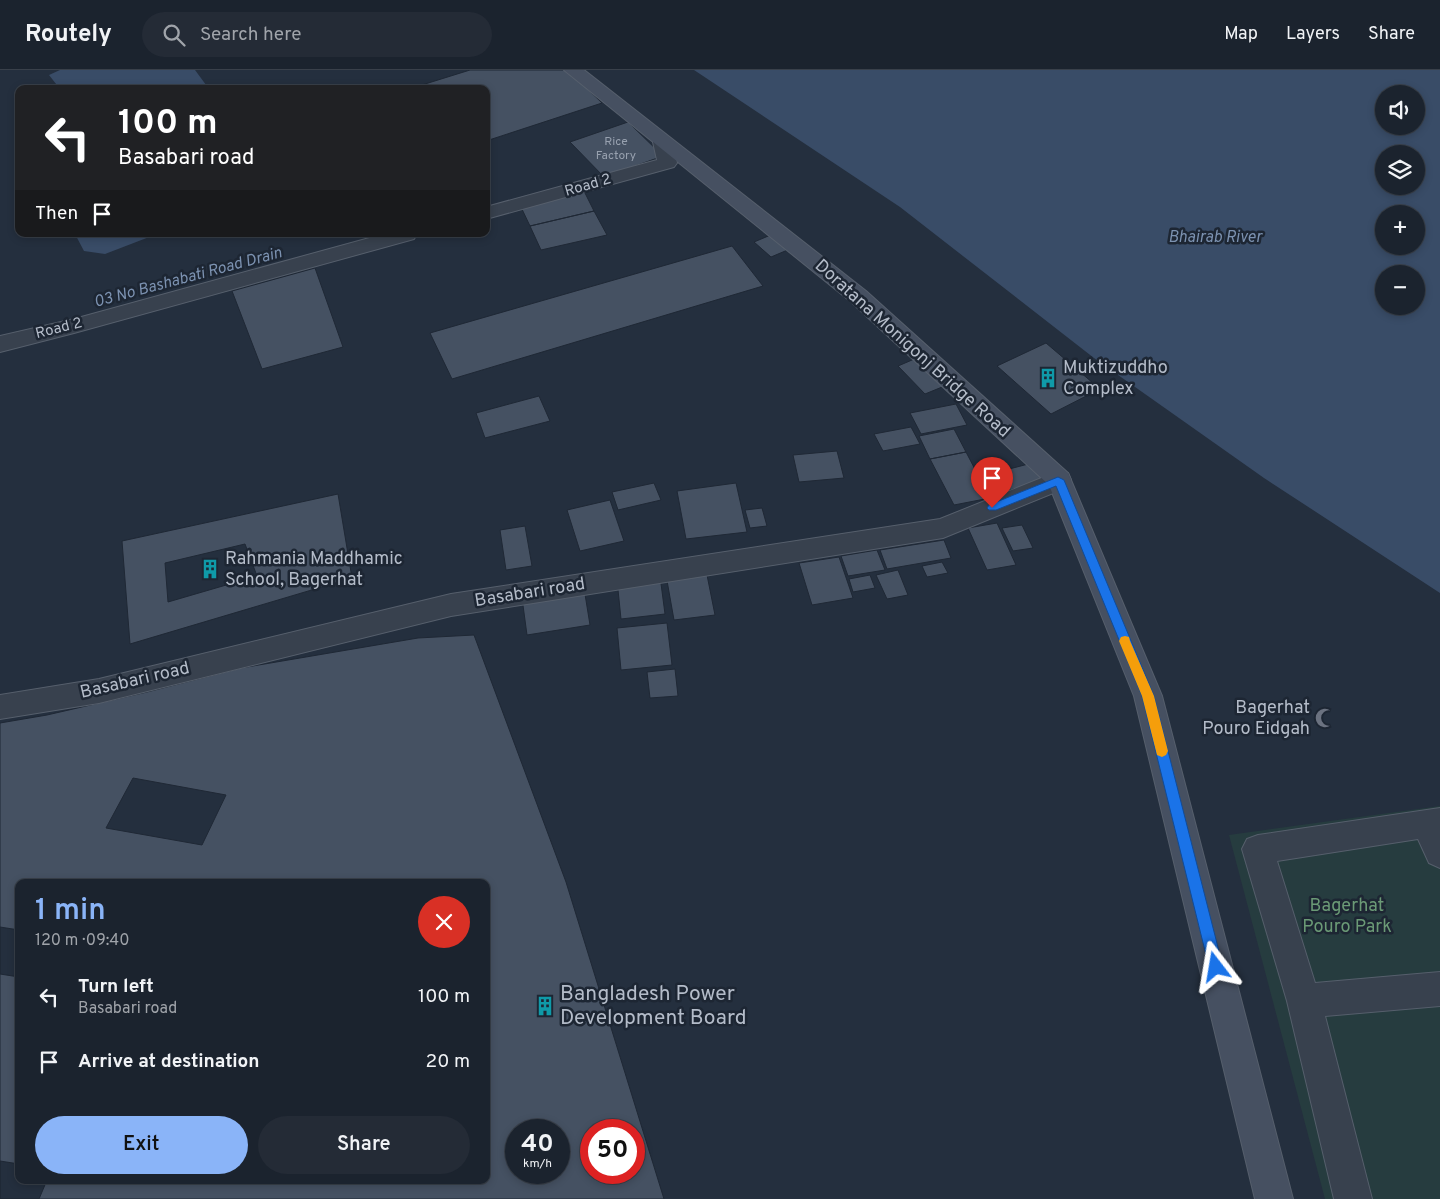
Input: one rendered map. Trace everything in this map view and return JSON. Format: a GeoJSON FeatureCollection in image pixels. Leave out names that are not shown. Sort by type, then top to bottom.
{"type":"FeatureCollection","features":[{"type":"Feature","properties":{"kind":"main road","name":"Doratana Monigonj Bridge Road"},"geometry":{"type":"LineString","coordinates":[[573,70],[858,296],[1058,480],[1148,696],[1274,1199]]}},
{"type":"Feature","properties":{"kind":"street","name":"Road 2"},"geometry":{"type":"LineString","coordinates":[[490,212],[667,163],[663,142]]}},
{"type":"Feature","properties":{"kind":"street","name":"Road 2"},"geometry":{"type":"LineString","coordinates":[[0,344],[74,326],[396,237]]}},
{"type":"Feature","properties":{"kind":"street","name":"Basabari road"},"geometry":{"type":"LineString","coordinates":[[0,708],[99,691],[451,605],[943,528],[1058,480]]}},
{"type":"Feature","properties":{"kind":"street"},"geometry":{"type":"LineString","coordinates":[[1353,1199],[1304,1001],[1258,849],[1433,823],[1440,853]]}},
{"type":"Feature","properties":{"kind":"street"},"geometry":{"type":"LineString","coordinates":[[1304,1001],[1440,989]]}},
{"type":"Feature","properties":{"kind":"green space","name":"Bagerhat Pouro Park"},"geometry":{"type":"Polygon","coordinates":[[[1440,806],[1440,1199],[1325,1199],[1229,835],[1440,806]]]}},
{"type":"Feature","properties":{"kind":"water"},"geometry":{"type":"Polygon","coordinates":[[[60,70],[195,70],[206,85],[57,85],[49,75],[60,70]]]}},
{"type":"Feature","properties":{"kind":"water","name":"Bhairab River"},"geometry":{"type":"Polygon","coordinates":[[[694,70],[1440,70],[1440,593],[1264,478],[1094,358],[900,207],[694,70]]]}},
{"type":"Feature","properties":{"kind":"water"},"geometry":{"type":"Polygon","coordinates":[[[77,237],[149,237],[105,254],[84,251],[77,237]]]}},
{"type":"Feature","properties":{"kind":"building"},"geometry":{"type":"Polygon","coordinates":[[[470,70],[568,70],[602,103],[490,140],[490,85],[422,85],[470,70]]]}},
{"type":"Feature","properties":{"kind":"building"},"geometry":{"type":"Polygon","coordinates":[[[628,122],[663,156],[604,177],[570,142],[628,122]]]}},
{"type":"Feature","properties":{"kind":"building"},"geometry":{"type":"Polygon","coordinates":[[[584,191],[594,211],[530,226],[520,205],[584,191]]]}},
{"type":"Feature","properties":{"kind":"building"},"geometry":{"type":"Polygon","coordinates":[[[594,211],[607,235],[541,250],[530,226],[594,211]]]}},
{"type":"Feature","properties":{"kind":"building"},"geometry":{"type":"Polygon","coordinates":[[[773,234],[790,249],[771,257],[754,242],[773,234]]]}},
{"type":"Feature","properties":{"kind":"building"},"geometry":{"type":"Polygon","coordinates":[[[732,246],[763,286],[452,379],[430,333],[732,246]]]}},
{"type":"Feature","properties":{"kind":"building"},"geometry":{"type":"Polygon","coordinates":[[[315,268],[343,347],[262,369],[232,291],[315,268]]]}},
{"type":"Feature","properties":{"kind":"building","name":"Muktizuddho Complex"},"geometry":{"type":"Polygon","coordinates":[[[1046,343],[1100,389],[1051,414],[997,366],[1046,343]]]}},
{"type":"Feature","properties":{"kind":"building"},"geometry":{"type":"Polygon","coordinates":[[[919,357],[947,385],[925,394],[898,366],[919,357]]]}},
{"type":"Feature","properties":{"kind":"building"},"geometry":{"type":"Polygon","coordinates":[[[539,396],[550,421],[485,438],[476,413],[539,396]]]}},
{"type":"Feature","properties":{"kind":"building"},"geometry":{"type":"Polygon","coordinates":[[[956,404],[967,425],[921,434],[910,413],[956,404]]]}},
{"type":"Feature","properties":{"kind":"building"},"geometry":{"type":"Polygon","coordinates":[[[911,427],[920,444],[883,451],[874,434],[911,427]]]}},
{"type":"Feature","properties":{"kind":"building"},"geometry":{"type":"Polygon","coordinates":[[[954,429],[966,452],[930,459],[919,436],[954,429]]]}},
{"type":"Feature","properties":{"kind":"building"},"geometry":{"type":"Polygon","coordinates":[[[837,451],[844,478],[799,482],[793,455],[837,451]]]}},
{"type":"Feature","properties":{"kind":"building"},"geometry":{"type":"Polygon","coordinates":[[[966,452],[990,498],[954,505],[930,459],[966,452]]]}},
{"type":"Feature","properties":{"kind":"building"},"geometry":{"type":"Polygon","coordinates":[[[1036,462],[1048,480],[1002,492],[990,474],[1036,462]]]}},
{"type":"Feature","properties":{"kind":"building"},"geometry":{"type":"Polygon","coordinates":[[[654,483],[661,500],[618,510],[612,492],[654,483]]]}},
{"type":"Feature","properties":{"kind":"building"},"geometry":{"type":"Polygon","coordinates":[[[736,483],[747,532],[686,539],[677,491],[736,483]]]}},
{"type":"Feature","properties":{"kind":"building"},"geometry":{"type":"Polygon","coordinates":[[[338,494],[352,578],[130,644],[122,541],[338,494]]]}},
{"type":"Feature","properties":{"kind":"building"},"geometry":{"type":"Polygon","coordinates":[[[610,500],[624,541],[580,551],[567,510],[610,500]]]}},
{"type":"Feature","properties":{"kind":"building"},"geometry":{"type":"Polygon","coordinates":[[[762,508],[767,526],[750,528],[745,510],[762,508]]]}},
{"type":"Feature","properties":{"kind":"building"},"geometry":{"type":"Polygon","coordinates":[[[997,523],[1016,565],[987,570],[968,528],[997,523]]]}},
{"type":"Feature","properties":{"kind":"building"},"geometry":{"type":"Polygon","coordinates":[[[1022,525],[1033,548],[1013,551],[1002,528],[1022,525]]]}},
{"type":"Feature","properties":{"kind":"building"},"geometry":{"type":"Polygon","coordinates":[[[525,526],[532,566],[506,570],[500,530],[525,526]]]}},
{"type":"Feature","properties":{"kind":"building"},"geometry":{"type":"Polygon","coordinates":[[[944,540],[951,558],[887,569],[880,550],[944,540]]]}},
{"type":"Feature","properties":{"kind":"building","name":"Rahmania Maddhamic School, Bagerhat"},"geometry":{"type":"Polygon","coordinates":[[[245,544],[257,576],[168,602],[165,563],[245,544]]]}},
{"type":"Feature","properties":{"kind":"building"},"geometry":{"type":"Polygon","coordinates":[[[877,550],[885,570],[848,576],[841,556],[877,550]]]}},
{"type":"Feature","properties":{"kind":"building"},"geometry":{"type":"Polygon","coordinates":[[[839,557],[853,598],[812,605],[799,563],[839,557]]]}},
{"type":"Feature","properties":{"kind":"building"},"geometry":{"type":"Polygon","coordinates":[[[942,562],[948,573],[927,577],[922,566],[942,562]]]}},
{"type":"Feature","properties":{"kind":"building"},"geometry":{"type":"Polygon","coordinates":[[[706,570],[715,615],[674,620],[666,575],[706,570]]]}},
{"type":"Feature","properties":{"kind":"building"},"geometry":{"type":"Polygon","coordinates":[[[898,570],[908,595],[887,599],[876,575],[898,570]]]}},
{"type":"Feature","properties":{"kind":"building"},"geometry":{"type":"Polygon","coordinates":[[[870,575],[875,588],[853,592],[849,579],[870,575]]]}},
{"type":"Feature","properties":{"kind":"building"},"geometry":{"type":"Polygon","coordinates":[[[660,576],[665,614],[621,619],[617,580],[660,576]]]}},
{"type":"Feature","properties":{"kind":"building"},"geometry":{"type":"Polygon","coordinates":[[[584,588],[590,625],[527,635],[522,598],[584,588]]]}},
{"type":"Feature","properties":{"kind":"building"},"geometry":{"type":"Polygon","coordinates":[[[667,623],[672,665],[621,670],[617,628],[667,623]]]}},
{"type":"Feature","properties":{"kind":"building","name":"Bangladesh Power Development Board"},"geometry":{"type":"Polygon","coordinates":[[[474,635],[566,882],[639,1119],[580,1119],[580,1184],[645,1184],[645,1138],[664,1199],[0,1199],[0,723],[47,715],[241,668],[418,638],[474,635]]]}},
{"type":"Feature","properties":{"kind":"building"},"geometry":{"type":"Polygon","coordinates":[[[675,669],[678,696],[650,698],[647,672],[675,669]]]}},
{"type":"Feature","properties":{"kind":"building"},"geometry":{"type":"Polygon","coordinates":[[[133,778],[226,795],[202,845],[106,828],[133,778]]]}},
{"type":"Feature","properties":{"kind":"building"},"geometry":{"type":"Polygon","coordinates":[[[0,927],[15,929],[15,976],[0,974],[0,927]]]}},
{"type":"Feature","properties":{"kind":"building"},"geometry":{"type":"Polygon","coordinates":[[[0,1161],[15,1163],[15,1184],[45,1184],[39,1199],[0,1199],[0,1161]]]}},
{"type":"Feature","properties":{"kind":"slow traffic"},"geometry":{"type":"LineString","coordinates":[[1125,641],[1148,696],[1162,751]]}},
{"type":"Feature","properties":{"kind":"place","name":"Muktizuddho Complex"},"geometry":{"type":"Point","coordinates":[1048,378]}},
{"type":"Feature","properties":{"kind":"place","name":"Rahmania Maddhamic School, Bagerhat"},"geometry":{"type":"Point","coordinates":[210,569]}},
{"type":"Feature","properties":{"kind":"place","name":"Bagerhat Pouro Eidgah"},"geometry":{"type":"Point","coordinates":[1325,718]}},
{"type":"Feature","properties":{"kind":"place","name":"Bangladesh Power Development Board"},"geometry":{"type":"Point","coordinates":[545,1006]}},
{"type":"Feature","properties":{"kind":"route"},"geometry":{"type":"LineString","coordinates":[[992,508],[1058,480],[1148,696],[1216,967]]}},
{"type":"Feature","properties":{"kind":"water label","name":"03 No Bashabati Road Drain"},"geometry":{"type":"Point","coordinates":[188,278]}}]}
